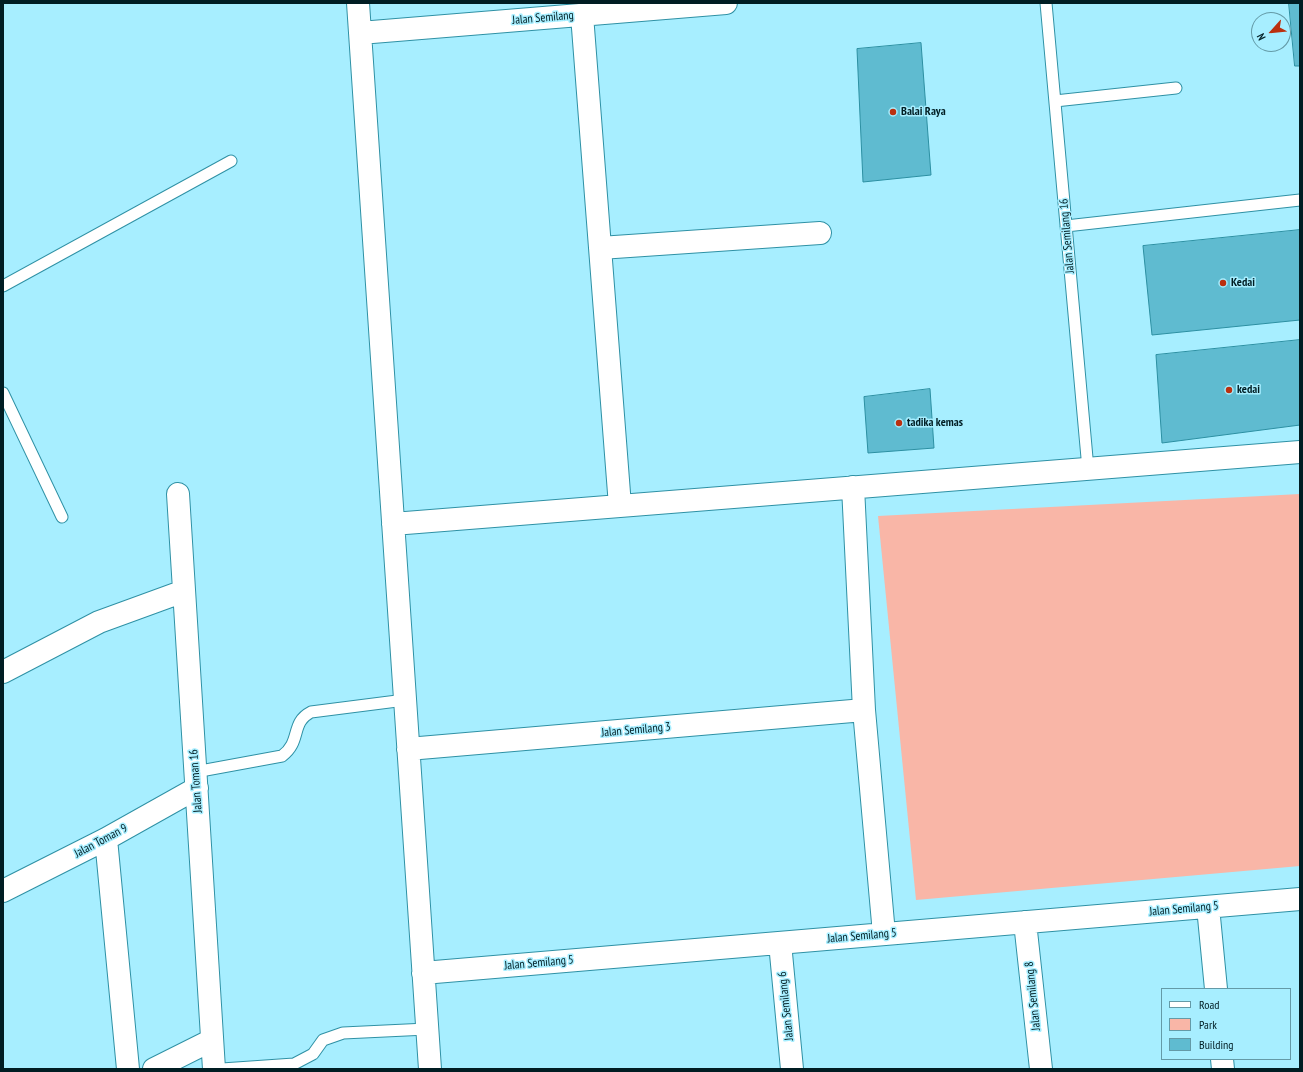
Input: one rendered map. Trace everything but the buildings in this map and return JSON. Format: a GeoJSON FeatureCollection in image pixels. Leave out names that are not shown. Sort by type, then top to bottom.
{"type":"FeatureCollection","features":[{"type":"Feature","properties":{"kind":"street"},"geometry":{"type":"LineString","coordinates":[[358,3],[430,1069]]}},
{"type":"Feature","properties":{"kind":"street","name":"Jalan Semilang"},"geometry":{"type":"LineString","coordinates":[[360,32],[726,3]]}},
{"type":"Feature","properties":{"kind":"street"},"geometry":{"type":"LineString","coordinates":[[582,15],[620,506]]}},
{"type":"Feature","properties":{"kind":"street"},"geometry":{"type":"LineString","coordinates":[[600,248],[820,233]]}},
{"type":"Feature","properties":{"kind":"street"},"geometry":{"type":"LineString","coordinates":[[393,524],[1300,452]]}},
{"type":"Feature","properties":{"kind":"street"},"geometry":{"type":"LineString","coordinates":[[853,487],[864,710],[884,934]]}},
{"type":"Feature","properties":{"kind":"street","name":"Jalan Toman 16"},"geometry":{"type":"LineString","coordinates":[[178,494],[214,1069]]}},
{"type":"Feature","properties":{"kind":"street"},"geometry":{"type":"LineString","coordinates":[[3,672],[99,622],[184,591]]}},
{"type":"Feature","properties":{"kind":"street","name":"Jalan Semilang 3"},"geometry":{"type":"LineString","coordinates":[[408,749],[864,710]]}},
{"type":"Feature","properties":{"kind":"street","name":"Jalan Toman 9"},"geometry":{"type":"LineString","coordinates":[[3,891],[106,839],[196,780]]}},
{"type":"Feature","properties":{"kind":"street"},"geometry":{"type":"LineString","coordinates":[[106,839],[128,1069]]}},
{"type":"Feature","properties":{"kind":"street","name":"Jalan Semilang 5"},"geometry":{"type":"LineString","coordinates":[[423,973],[1300,899]]}},
{"type":"Feature","properties":{"kind":"street"},"geometry":{"type":"LineString","coordinates":[[1208,907],[1216,988]]}},
{"type":"Feature","properties":{"kind":"street","name":"Jalan Semilang 8"},"geometry":{"type":"LineString","coordinates":[[1025,922],[1041,1069]]}},
{"type":"Feature","properties":{"kind":"street","name":"Jalan Semilang 6"},"geometry":{"type":"LineString","coordinates":[[780,943],[792,1069]]}},
{"type":"Feature","properties":{"kind":"street"},"geometry":{"type":"LineString","coordinates":[[154,1069],[212,1040]]}},
{"type":"Feature","properties":{"kind":"lane","name":"Jalan Semilang 16"},"geometry":{"type":"LineString","coordinates":[[1046,3],[1088,469]]}},
{"type":"Feature","properties":{"kind":"lane"},"geometry":{"type":"LineString","coordinates":[[1055,101],[1176,88]]}},
{"type":"Feature","properties":{"kind":"lane"},"geometry":{"type":"LineString","coordinates":[[3,286],[230,162]]}},
{"type":"Feature","properties":{"kind":"lane"},"geometry":{"type":"LineString","coordinates":[[1066,226],[1300,200]]}},
{"type":"Feature","properties":{"kind":"lane"},"geometry":{"type":"LineString","coordinates":[[3,392],[62,517]]}},
{"type":"Feature","properties":{"kind":"lane"},"geometry":{"type":"LineString","coordinates":[[196,780],[282,756],[291,749],[294,743],[299,720],[311,712],[405,700]]}},
{"type":"Feature","properties":{"kind":"lane"},"geometry":{"type":"LineString","coordinates":[[222,1069],[294,1064],[313,1054],[323,1040],[343,1034],[427,1029]]}},
{"type":"Feature","properties":{"kind":"green space"},"geometry":{"type":"Polygon","coordinates":[[[1300,494],[1300,866],[916,900],[878,516],[1300,494]]]}},
{"type":"Feature","properties":{"kind":"place","name":"Balai Raya"},"geometry":{"type":"Point","coordinates":[893,112]}},
{"type":"Feature","properties":{"kind":"place","name":"Kedai"},"geometry":{"type":"Point","coordinates":[1223,283]}},
{"type":"Feature","properties":{"kind":"place","name":"kedai"},"geometry":{"type":"Point","coordinates":[1229,390]}},
{"type":"Feature","properties":{"kind":"place","name":"tadika kemas"},"geometry":{"type":"Point","coordinates":[899,423]}}]}
